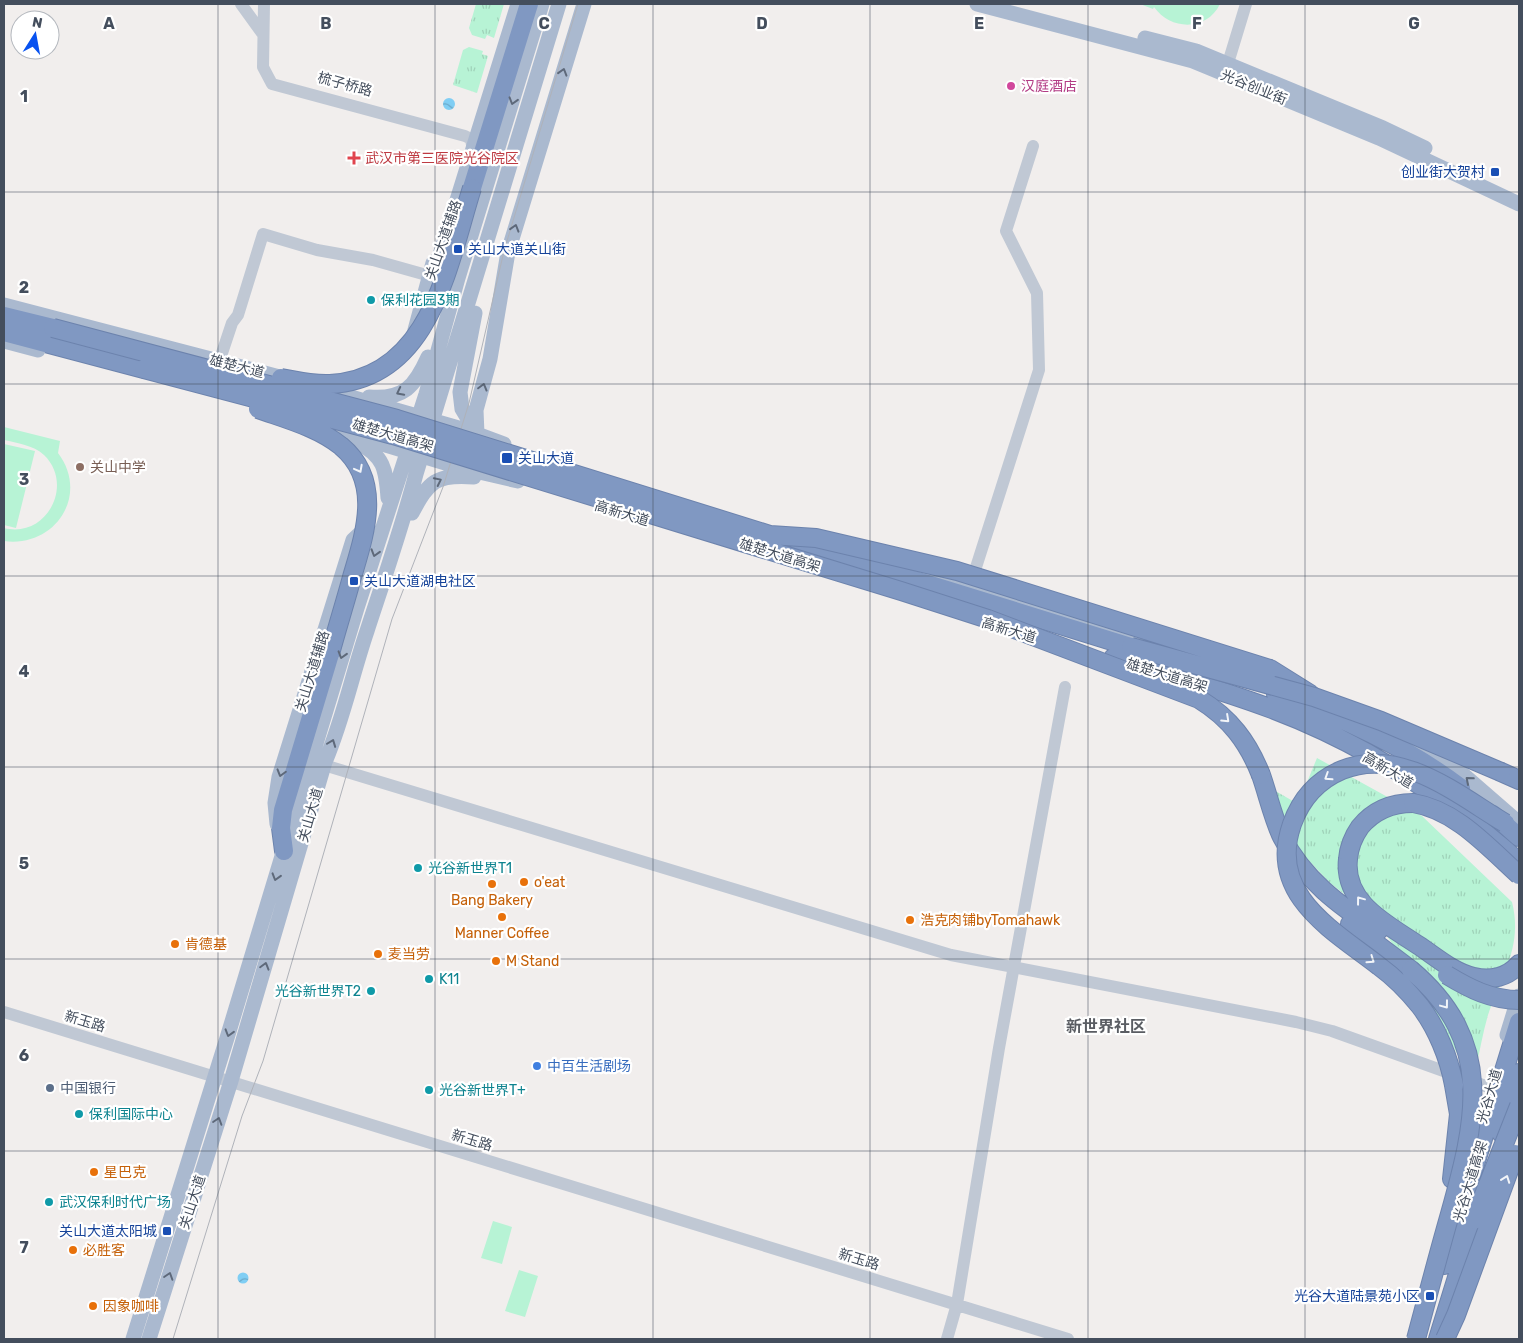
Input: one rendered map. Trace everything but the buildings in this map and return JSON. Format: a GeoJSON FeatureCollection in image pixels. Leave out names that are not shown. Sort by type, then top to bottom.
{"type":"FeatureCollection","features":[{"type":"Feature","properties":{"kind":"highway"},"geometry":{"type":"LineString","coordinates":[[53,328],[291,380],[330,384],[366,376],[397,358],[420,332],[439,291],[529,4]]}},
{"type":"Feature","properties":{"kind":"highway","name":"雄楚大道高架"},"geometry":{"type":"LineString","coordinates":[[4,316],[396,419],[1268,691],[1329,714],[1436,770],[1512,823],[1519,837]]}},
{"type":"Feature","properties":{"kind":"highway","name":"雄楚大道高架"},"geometry":{"type":"LineString","coordinates":[[4,332],[402,438],[1272,709],[1357,746],[1422,785],[1461,812],[1519,862]]}},
{"type":"Feature","properties":{"kind":"highway"},"geometry":{"type":"LineString","coordinates":[[144,369],[302,424],[331,439],[353,458],[364,479],[368,512],[365,535],[283,810],[281,828],[284,851]]}},
{"type":"Feature","properties":{"kind":"highway"},"geometry":{"type":"LineString","coordinates":[[770,535],[816,538],[957,571],[1270,669],[1332,707]]}},
{"type":"Feature","properties":{"kind":"highway"},"geometry":{"type":"LineString","coordinates":[[988,620],[1185,694],[1210,706],[1230,722],[1249,748],[1295,865],[1338,915],[1412,970],[1433,990],[1451,1013],[1468,1053],[1473,1092],[1469,1137],[1416,1339]]}},
{"type":"Feature","properties":{"kind":"highway"},"geometry":{"type":"LineString","coordinates":[[1131,647],[1323,700],[1380,721],[1519,778]]}},
{"type":"Feature","properties":{"kind":"highway"},"geometry":{"type":"LineString","coordinates":[[1411,1339],[1421,1294],[1448,1202],[1456,1156],[1459,1114],[1452,1073],[1442,1045],[1420,1007],[1390,975],[1332,932],[1301,900],[1290,872],[1288,844],[1295,816],[1302,802],[1311,791],[1334,773],[1360,764],[1392,764],[1408,769],[1445,786],[1512,823]]}},
{"type":"Feature","properties":{"kind":"highway"},"geometry":{"type":"LineString","coordinates":[[1519,874],[1455,820],[1428,806],[1413,803],[1392,805],[1367,820],[1351,843],[1347,866],[1354,892],[1372,914],[1456,970],[1474,977],[1490,979],[1502,976],[1519,964]]}},
{"type":"Feature","properties":{"kind":"highway"},"geometry":{"type":"LineString","coordinates":[[1282,836],[1303,868],[1343,908],[1464,985],[1499,999],[1519,1000]]}},
{"type":"Feature","properties":{"kind":"highway","name":"光谷大道高架"},"geometry":{"type":"LineString","coordinates":[[1420,1339],[1519,1022]]}},
{"type":"Feature","properties":{"kind":"highway","name":"光谷大道高架"},"geometry":{"type":"LineString","coordinates":[[1438,1339],[1519,1073]]}},
{"type":"Feature","properties":{"kind":"highway"},"geometry":{"type":"LineString","coordinates":[[1474,1220],[1519,1106]]}},
{"type":"Feature","properties":{"kind":"highway"},"geometry":{"type":"LineString","coordinates":[[1446,1339],[1519,1143]]}},
{"type":"Feature","properties":{"kind":"main road","name":"关山大道辅路"},"geometry":{"type":"LineString","coordinates":[[317,387],[350,387],[364,384],[390,368],[400,359],[411,340],[425,297],[433,263],[439,258],[518,4]]}},
{"type":"Feature","properties":{"kind":"main road","name":"关山大道"},"geometry":{"type":"LineString","coordinates":[[133,1339],[406,450],[418,417],[462,265],[542,4]]}},
{"type":"Feature","properties":{"kind":"main road","name":"关山大道"},"geometry":{"type":"LineString","coordinates":[[149,1339],[231,1081],[324,765],[400,534],[422,455],[559,4]]}},
{"type":"Feature","properties":{"kind":"main road"},"geometry":{"type":"LineString","coordinates":[[473,433],[476,410],[490,359],[508,252],[584,4]]}},
{"type":"Feature","properties":{"kind":"main road","name":"光谷创业街"},"geometry":{"type":"LineString","coordinates":[[977,4],[1193,62],[1226,69],[1383,128],[1519,193]]}},
{"type":"Feature","properties":{"kind":"main road","name":"光谷创业街"},"geometry":{"type":"LineString","coordinates":[[1013,4],[1196,51],[1226,69],[1519,204]]}},
{"type":"Feature","properties":{"kind":"main road"},"geometry":{"type":"LineString","coordinates":[[439,258],[462,265]]}},
{"type":"Feature","properties":{"kind":"main road"},"geometry":{"type":"LineString","coordinates":[[473,433],[462,409],[460,392],[475,314],[478,271]]}},
{"type":"Feature","properties":{"kind":"main road"},"geometry":{"type":"LineString","coordinates":[[348,395],[385,398],[399,394],[418,379],[451,308],[425,297]]}},
{"type":"Feature","properties":{"kind":"main road","name":"雄楚大道"},"geometry":{"type":"LineString","coordinates":[[4,305],[348,395],[473,433]]}},
{"type":"Feature","properties":{"kind":"main road"},"geometry":{"type":"LineString","coordinates":[[4,341],[250,403],[340,433],[422,455]]}},
{"type":"Feature","properties":{"kind":"main road"},"geometry":{"type":"LineString","coordinates":[[340,433],[372,450],[380,460],[387,481],[389,506]]}},
{"type":"Feature","properties":{"kind":"main road","name":"高新大道"},"geometry":{"type":"LineString","coordinates":[[473,433],[617,483],[728,517],[970,586],[1266,680],[1399,736],[1450,763],[1512,823]]}},
{"type":"Feature","properties":{"kind":"main road","name":"高新大道"},"geometry":{"type":"LineString","coordinates":[[422,455],[462,468],[516,481],[997,626],[1270,712],[1356,751],[1420,789],[1455,814],[1519,870]]}},
{"type":"Feature","properties":{"kind":"main road"},"geometry":{"type":"LineString","coordinates":[[400,534],[424,491],[434,482],[452,476],[516,481]]}},
{"type":"Feature","properties":{"kind":"main road","name":"关山大道辅路"},"geometry":{"type":"LineString","coordinates":[[284,851],[276,816],[279,777],[353,540],[389,506]]}},
{"type":"Feature","properties":{"kind":"main road","name":"光谷大道"},"geometry":{"type":"LineString","coordinates":[[1416,1339],[1519,996]]}},
{"type":"Feature","properties":{"kind":"main road","name":"光谷大道"},"geometry":{"type":"LineString","coordinates":[[1446,1339],[1501,1147],[1519,1092]]}},
{"type":"Feature","properties":{"kind":"street"},"geometry":{"type":"LineString","coordinates":[[241,4],[262,33]]}},
{"type":"Feature","properties":{"kind":"street"},"geometry":{"type":"LineString","coordinates":[[264,4],[262,33],[263,67],[272,84],[465,136],[471,139],[473,151]]}},
{"type":"Feature","properties":{"kind":"street","name":"梳子桥路"},"geometry":{"type":"LineString","coordinates":[[272,4],[267,64],[272,75],[280,82],[468,131],[478,129],[482,124]]}},
{"type":"Feature","properties":{"kind":"street"},"geometry":{"type":"LineString","coordinates":[[1226,69],[1246,4]]}},
{"type":"Feature","properties":{"kind":"street"},"geometry":{"type":"LineString","coordinates":[[970,586],[1039,370],[1037,293],[1006,231],[1033,146]]}},
{"type":"Feature","properties":{"kind":"street"},"geometry":{"type":"LineString","coordinates":[[219,362],[232,323],[238,315],[263,234],[317,250],[372,260],[430,276]]}},
{"type":"Feature","properties":{"kind":"street"},"geometry":{"type":"LineString","coordinates":[[947,1339],[957,1304],[999,1048],[1065,686]]}},
{"type":"Feature","properties":{"kind":"street"},"geometry":{"type":"LineString","coordinates":[[324,765],[951,955],[1305,1024],[1332,1031],[1491,1088]]}},
{"type":"Feature","properties":{"kind":"street","name":"新玉路"},"geometry":{"type":"LineString","coordinates":[[4,1012],[1068,1339]]}},
{"type":"Feature","properties":{"kind":"green space"},"geometry":{"type":"Polygon","coordinates":[[[476,4],[504,4],[494,38],[487,35],[485,39],[472,35],[469,28],[476,4]]]}},
{"type":"Feature","properties":{"kind":"green space"},"geometry":{"type":"Polygon","coordinates":[[[1140,4],[1220,4],[1207,19],[1188,25],[1170,20],[1161,15],[1154,7],[1153,9],[1140,4]]]}},
{"type":"Feature","properties":{"kind":"green space"},"geometry":{"type":"Polygon","coordinates":[[[469,47],[483,51],[482,54],[488,56],[477,93],[453,85],[463,50],[469,47]]]}},
{"type":"Feature","properties":{"kind":"green space"},"geometry":{"type":"Polygon","coordinates":[[[4,427],[60,441],[58,453],[67,469],[70,485],[68,501],[62,515],[52,527],[38,536],[22,541],[4,541],[4,528],[19,529],[32,525],[43,518],[51,507],[56,494],[57,481],[53,467],[44,455],[25,445],[4,440],[4,427]]]}},
{"type":"Feature","properties":{"kind":"green space"},"geometry":{"type":"Polygon","coordinates":[[[4,444],[35,451],[16,528],[4,525],[4,444]]]}},
{"type":"Feature","properties":{"kind":"green space"},"geometry":{"type":"Polygon","coordinates":[[[1317,758],[1422,816],[1512,902],[1515,918],[1513,946],[1505,973],[1488,1015],[1476,1068],[1462,1063],[1422,987],[1374,917],[1330,883],[1296,847],[1272,789],[1298,804],[1317,758]]]}},
{"type":"Feature","properties":{"kind":"green space"},"geometry":{"type":"Polygon","coordinates":[[[493,1221],[512,1227],[502,1264],[481,1258],[493,1221]]]}},
{"type":"Feature","properties":{"kind":"green space"},"geometry":{"type":"Polygon","coordinates":[[[519,1270],[538,1276],[525,1317],[505,1311],[519,1270]]]}},
{"type":"Feature","properties":{"kind":"water"},"geometry":{"type":"Polygon","coordinates":[[[447,98],[451,98],[455,104],[451,110],[447,110],[443,106],[443,102],[447,98]]]}},
{"type":"Feature","properties":{"kind":"water"},"geometry":{"type":"Polygon","coordinates":[[[243,1272],[249,1278],[243,1284],[237,1278],[243,1272]]]}},
{"type":"Feature","properties":{"kind":"tram line"},"geometry":{"type":"LineString","coordinates":[[173,1339],[242,1116],[263,1061],[392,619],[443,487],[469,403],[504,251],[578,4]]}},
{"type":"Feature","properties":{"kind":"place","name":"汉庭酒店"},"geometry":{"type":"Point","coordinates":[1011,86]}},
{"type":"Feature","properties":{"kind":"place","name":"武汉市第三医院光谷院区"},"geometry":{"type":"Point","coordinates":[354,158]}},
{"type":"Feature","properties":{"kind":"place","name":"创业街大贺村"},"geometry":{"type":"Point","coordinates":[1495,172]}},
{"type":"Feature","properties":{"kind":"place","name":"关山大道关山街"},"geometry":{"type":"Point","coordinates":[458,249]}},
{"type":"Feature","properties":{"kind":"place","name":"保利花园3期"},"geometry":{"type":"Point","coordinates":[371,300]}},
{"type":"Feature","properties":{"kind":"place","name":"关山大道"},"geometry":{"type":"Point","coordinates":[507,458]}},
{"type":"Feature","properties":{"kind":"place","name":"关山中学"},"geometry":{"type":"Point","coordinates":[80,467]}},
{"type":"Feature","properties":{"kind":"place","name":"关山大道湖电社区"},"geometry":{"type":"Point","coordinates":[354,581]}},
{"type":"Feature","properties":{"kind":"place","name":"光谷新世界T1"},"geometry":{"type":"Point","coordinates":[418,868]}},
{"type":"Feature","properties":{"kind":"place","name":"o'eat"},"geometry":{"type":"Point","coordinates":[524,882]}},
{"type":"Feature","properties":{"kind":"place","name":"Bang Bakery"},"geometry":{"type":"Point","coordinates":[492,884]}},
{"type":"Feature","properties":{"kind":"place","name":"Manner Coffee"},"geometry":{"type":"Point","coordinates":[502,917]}},
{"type":"Feature","properties":{"kind":"place","name":"浩克肉铺byTomahawk"},"geometry":{"type":"Point","coordinates":[910,920]}},
{"type":"Feature","properties":{"kind":"place","name":"肯德基"},"geometry":{"type":"Point","coordinates":[175,944]}},
{"type":"Feature","properties":{"kind":"place","name":"麦当劳"},"geometry":{"type":"Point","coordinates":[378,954]}},
{"type":"Feature","properties":{"kind":"place","name":"M Stand"},"geometry":{"type":"Point","coordinates":[496,961]}},
{"type":"Feature","properties":{"kind":"place","name":"K11"},"geometry":{"type":"Point","coordinates":[429,979]}},
{"type":"Feature","properties":{"kind":"place","name":"光谷新世界T2"},"geometry":{"type":"Point","coordinates":[371,991]}},
{"type":"Feature","properties":{"kind":"place","name":"中百生活剧场"},"geometry":{"type":"Point","coordinates":[537,1066]}},
{"type":"Feature","properties":{"kind":"place","name":"中国银行"},"geometry":{"type":"Point","coordinates":[50,1088]}},
{"type":"Feature","properties":{"kind":"place","name":"光谷新世界T+"},"geometry":{"type":"Point","coordinates":[429,1090]}},
{"type":"Feature","properties":{"kind":"place","name":"保利国际中心"},"geometry":{"type":"Point","coordinates":[79,1114]}},
{"type":"Feature","properties":{"kind":"place","name":"星巴克"},"geometry":{"type":"Point","coordinates":[94,1172]}},
{"type":"Feature","properties":{"kind":"place","name":"武汉保利时代广场"},"geometry":{"type":"Point","coordinates":[49,1202]}},
{"type":"Feature","properties":{"kind":"place","name":"关山大道太阳城"},"geometry":{"type":"Point","coordinates":[167,1231]}},
{"type":"Feature","properties":{"kind":"place","name":"必胜客"},"geometry":{"type":"Point","coordinates":[73,1250]}},
{"type":"Feature","properties":{"kind":"place","name":"光谷大道陆景苑小区"},"geometry":{"type":"Point","coordinates":[1430,1296]}},
{"type":"Feature","properties":{"kind":"place","name":"因象咖啡"},"geometry":{"type":"Point","coordinates":[93,1306]}},
{"type":"Feature","properties":{"kind":"district","name":"新世界社区"},"geometry":{"type":"Point","coordinates":[1106,1026]}}]}
